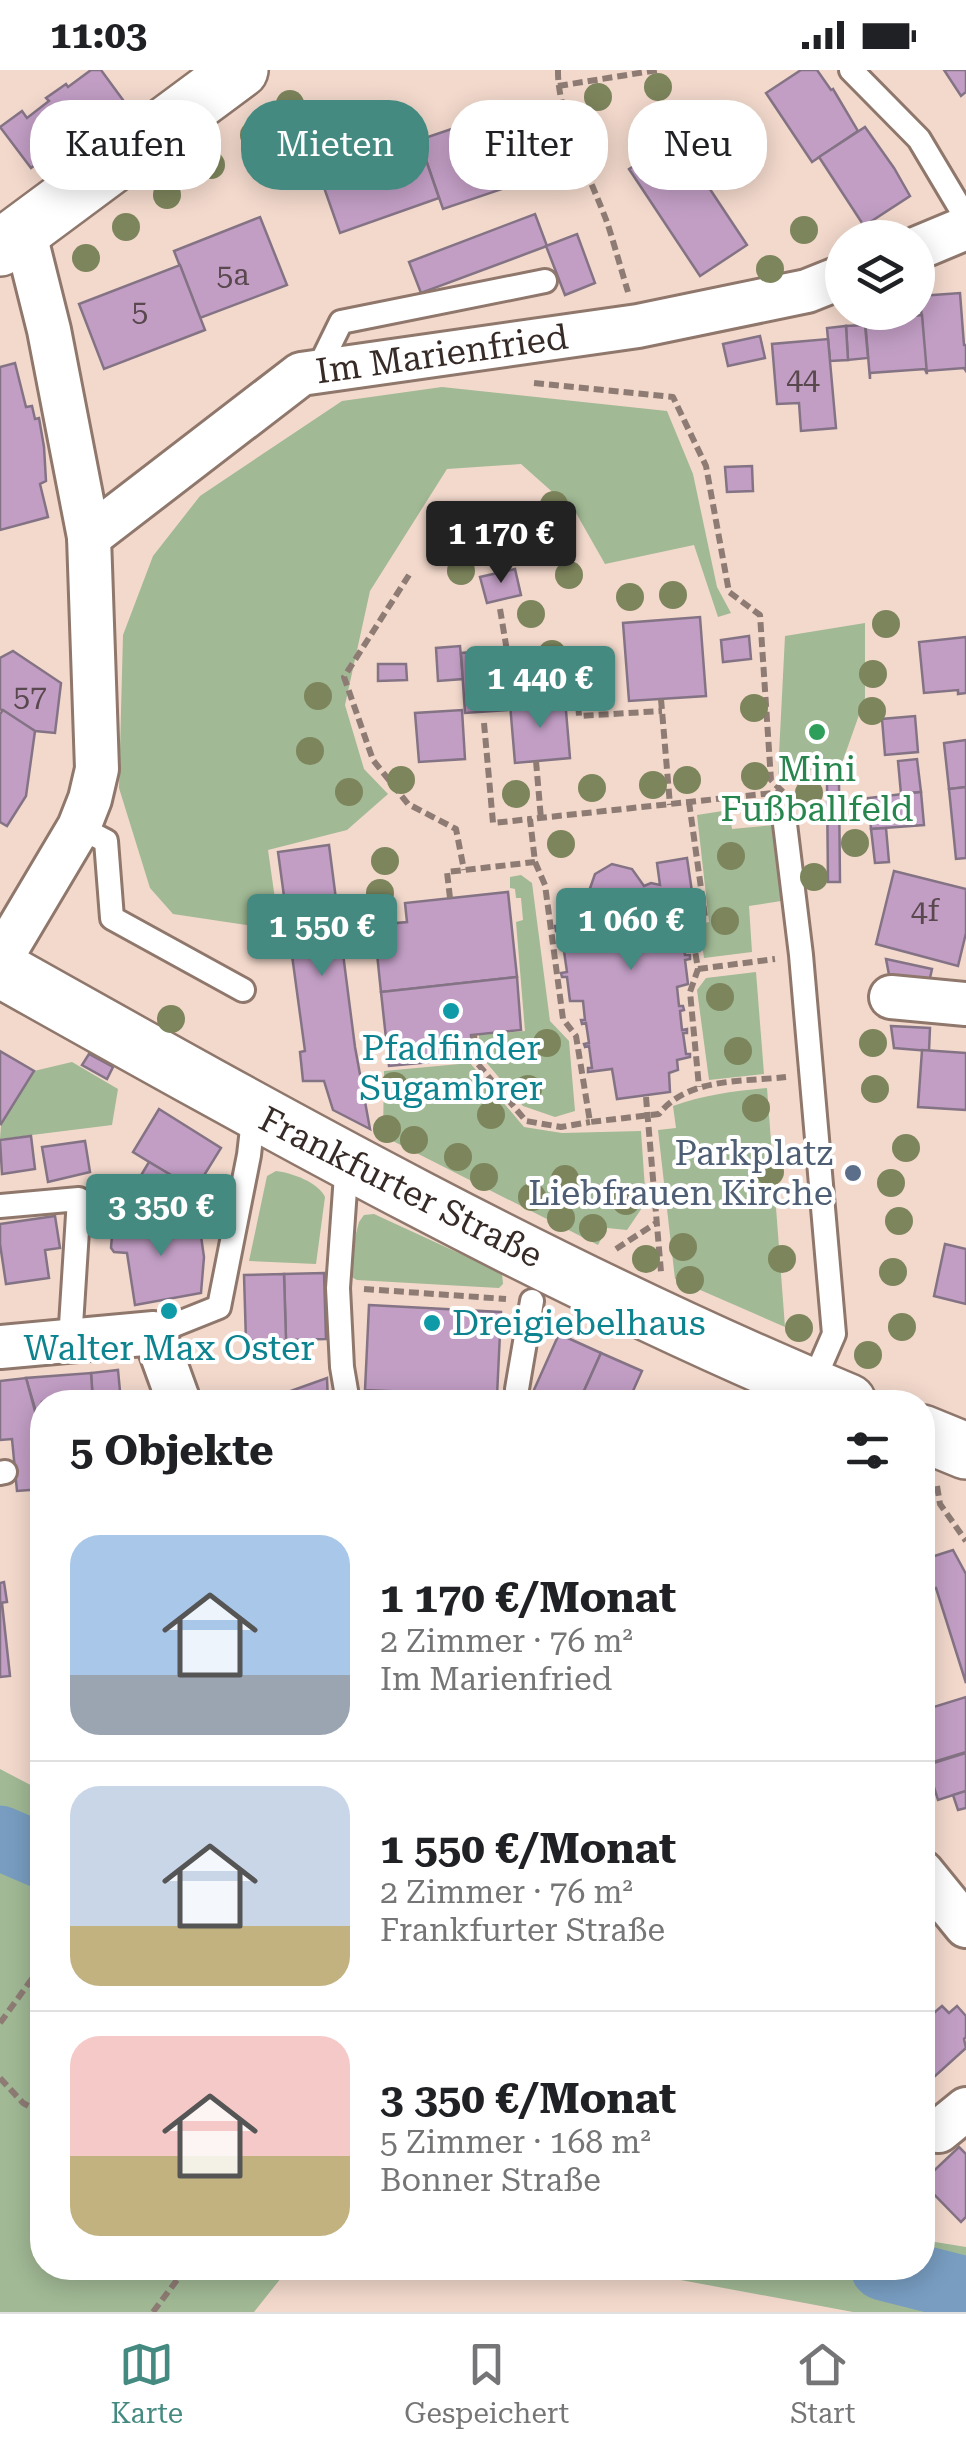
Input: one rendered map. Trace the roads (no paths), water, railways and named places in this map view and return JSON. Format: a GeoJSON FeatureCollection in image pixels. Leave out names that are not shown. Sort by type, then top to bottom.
{"type":"FeatureCollection","features":[{"type":"Feature","properties":{"kind":"main road"},"geometry":{"type":"LineString","coordinates":[[12,239],[240,70]]}},
{"type":"Feature","properties":{"kind":"main road","name":"Frankfurter Straße"},"geometry":{"type":"LineString","coordinates":[[0,969],[347,1161],[792,1388]]}},
{"type":"Feature","properties":{"kind":"main road"},"geometry":{"type":"LineString","coordinates":[[935,1439],[966,1451]]}},
{"type":"Feature","properties":{"kind":"street"},"geometry":{"type":"LineString","coordinates":[[935,241],[966,228]]}},
{"type":"Feature","properties":{"kind":"street"},"geometry":{"type":"LineString","coordinates":[[0,960],[78,827],[97,769],[89,537],[50,330],[12,239]]}},
{"type":"Feature","properties":{"kind":"street","name":"Im Marienfried"},"geometry":{"type":"LineString","coordinates":[[89,537],[300,374],[638,326],[807,292],[825,285]]}},
{"type":"Feature","properties":{"kind":"street"},"geometry":{"type":"LineString","coordinates":[[891,997],[966,1004]]}},
{"type":"Feature","properties":{"kind":"street"},"geometry":{"type":"LineString","coordinates":[[0,1347],[154,1333],[175,1390]]}},
{"type":"Feature","properties":{"kind":"street"},"geometry":{"type":"LineString","coordinates":[[935,1888],[966,1926]]}},
{"type":"Feature","properties":{"kind":"street"},"geometry":{"type":"LineString","coordinates":[[935,2131],[966,2108]]}},
{"type":"Feature","properties":{"kind":"lane"},"geometry":{"type":"LineString","coordinates":[[851,70],[918,138],[966,218]]}},
{"type":"Feature","properties":{"kind":"lane"},"geometry":{"type":"LineString","coordinates":[[316,371],[341,322],[545,281]]}},
{"type":"Feature","properties":{"kind":"lane","name":"Frankfurter Straße"},"geometry":{"type":"LineString","coordinates":[[784,824],[801,955],[834,1334],[792,1388]]}},
{"type":"Feature","properties":{"kind":"lane"},"geometry":{"type":"LineString","coordinates":[[78,827],[106,841],[112,918],[243,990]]}},
{"type":"Feature","properties":{"kind":"lane"},"geometry":{"type":"LineString","coordinates":[[154,1333],[219,1306],[254,1111]]}},
{"type":"Feature","properties":{"kind":"lane"},"geometry":{"type":"LineString","coordinates":[[346,1390],[338,1288],[347,1161]]}},
{"type":"Feature","properties":{"kind":"lane"},"geometry":{"type":"LineString","coordinates":[[0,1206],[79,1198],[70,1341]]}},
{"type":"Feature","properties":{"kind":"lane"},"geometry":{"type":"LineString","coordinates":[[517,1389],[532,1301]]}},
{"type":"Feature","properties":{"kind":"waterway"},"geometry":{"type":"LineString","coordinates":[[0,1838],[30,1851]]}},
{"type":"Feature","properties":{"kind":"waterway"},"geometry":{"type":"LineString","coordinates":[[930,2280],[966,2289]]}},
{"type":"Feature","properties":{"kind":"place","name":"Mini Fußballfeld"},"geometry":{"type":"Point","coordinates":[817,732]}},
{"type":"Feature","properties":{"kind":"place","name":"Pfadfinder Sugambrer"},"geometry":{"type":"Point","coordinates":[451,1011]}},
{"type":"Feature","properties":{"kind":"place","name":"Parkplatz Liebfrauen Kirche"},"geometry":{"type":"Point","coordinates":[853,1173]}},
{"type":"Feature","properties":{"kind":"place","name":"Walter Max Oster"},"geometry":{"type":"Point","coordinates":[169,1311]}},
{"type":"Feature","properties":{"kind":"place","name":"Dreigiebelhaus"},"geometry":{"type":"Point","coordinates":[432,1323]}}]}
